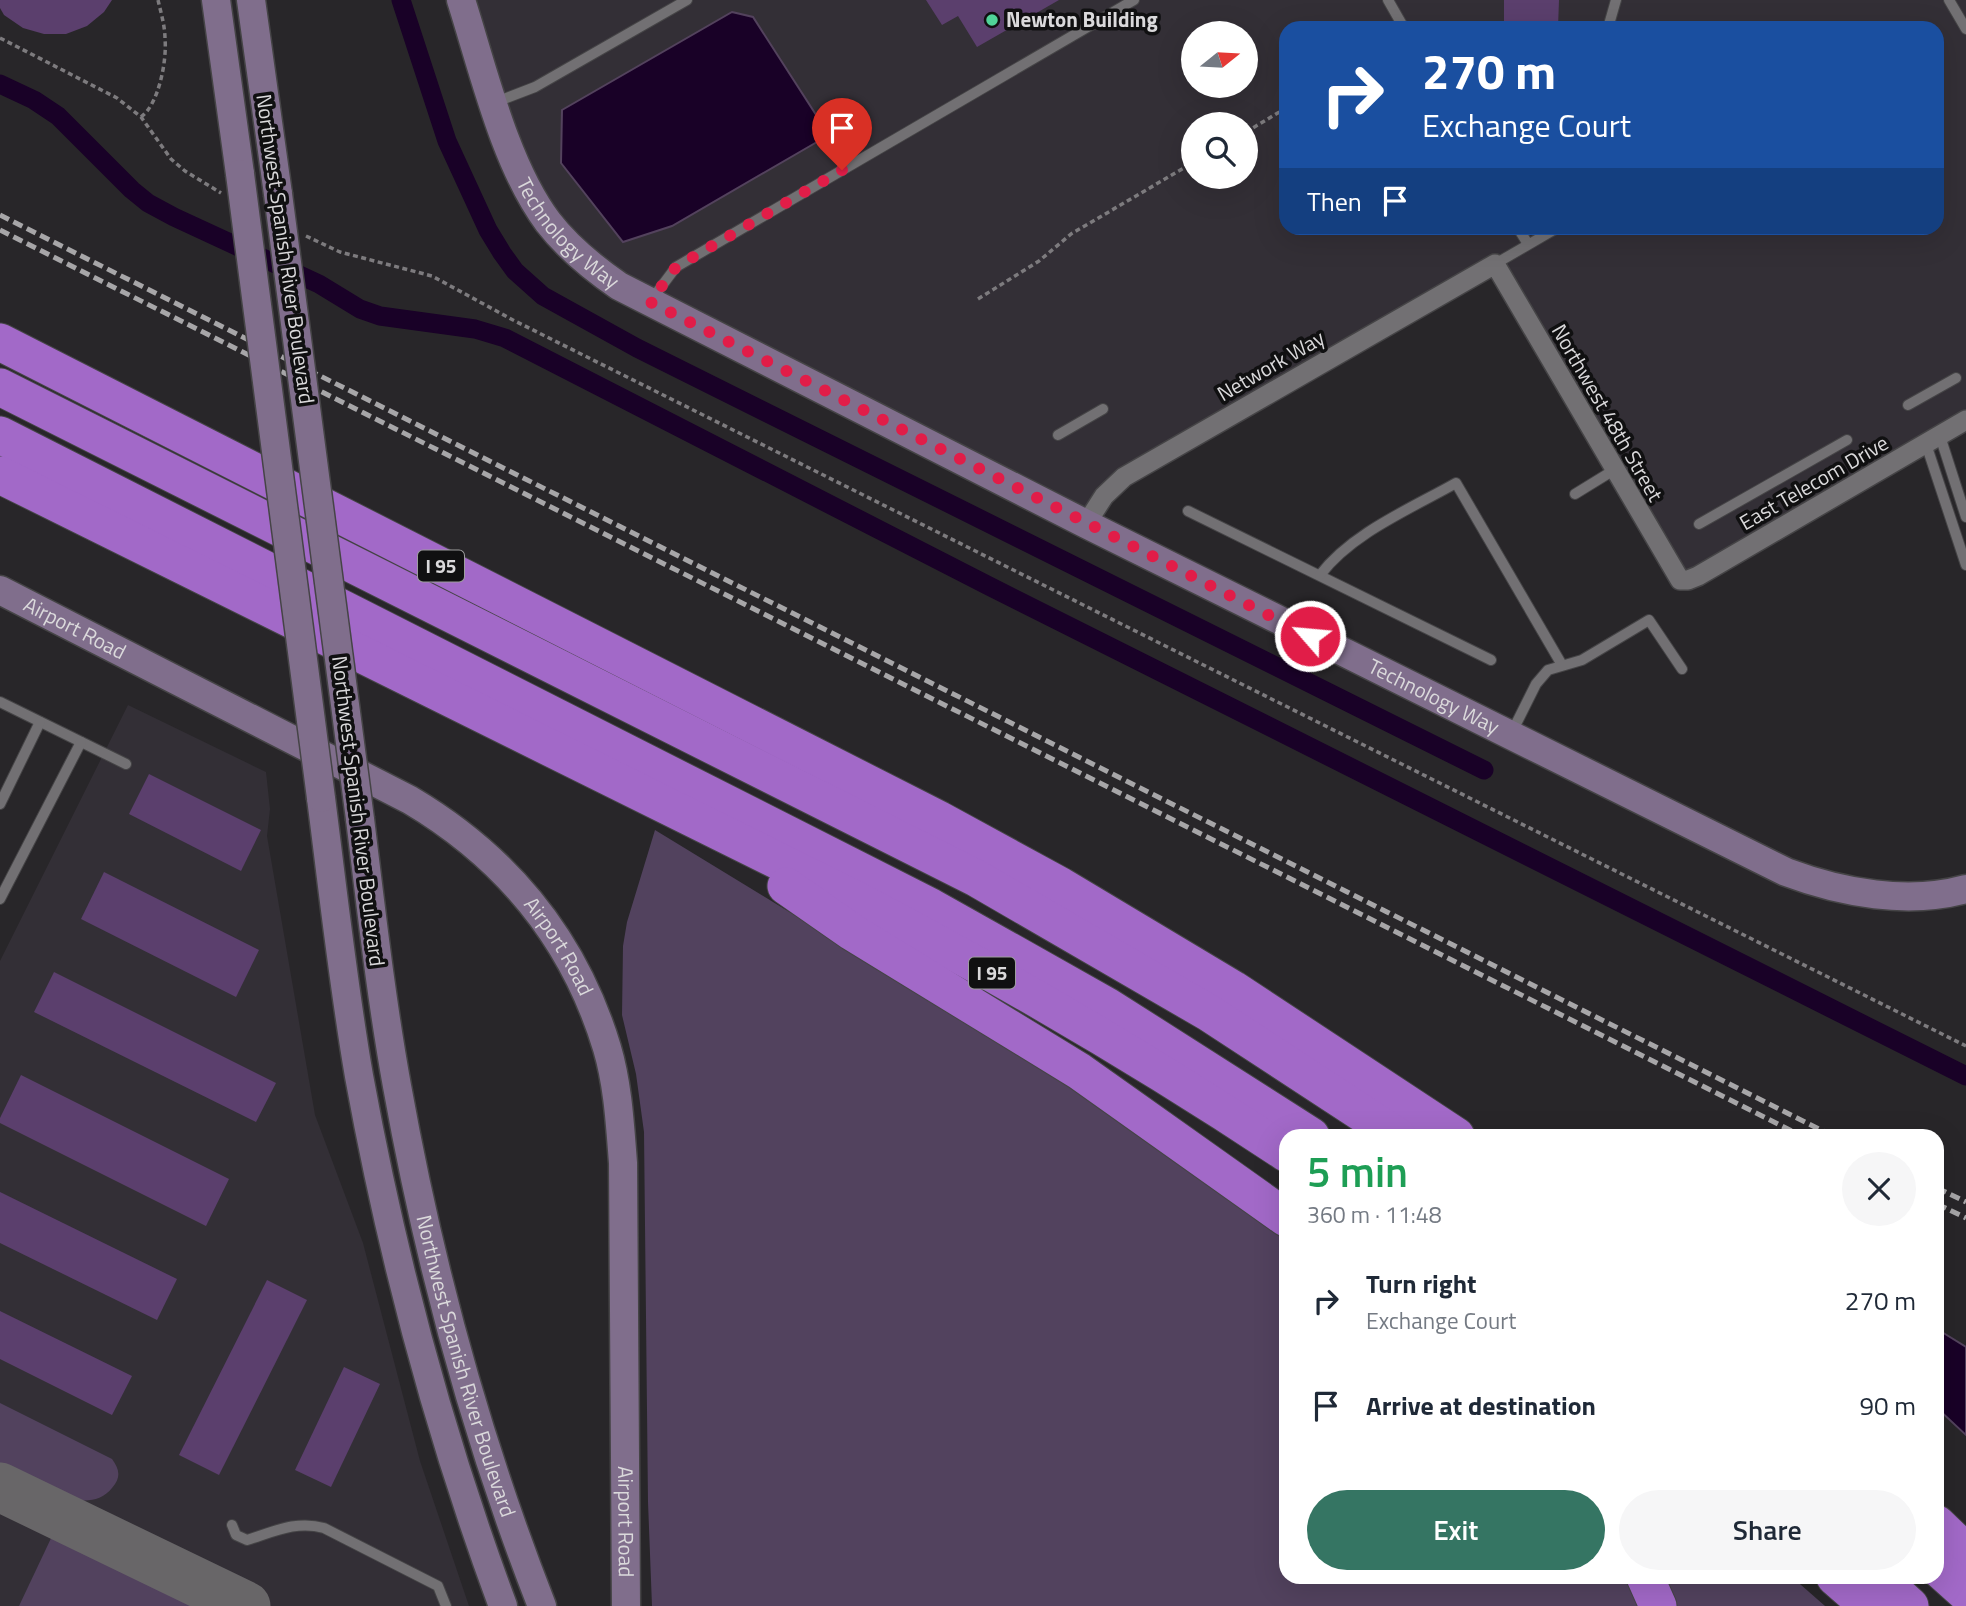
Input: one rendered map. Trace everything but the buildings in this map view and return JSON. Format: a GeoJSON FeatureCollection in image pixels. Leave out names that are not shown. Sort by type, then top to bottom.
{"type":"FeatureCollection","features":[{"type":"Feature","properties":{"kind":"highway","name":"I 95"},"geometry":{"type":"LineString","coordinates":[[0,342],[940,820],[1062,886],[1280,1018],[1446,1129]]}},
{"type":"Feature","properties":{"kind":"highway"},"geometry":{"type":"LineString","coordinates":[[0,387],[976,878],[1199,1007],[1385,1129]]}},
{"type":"Feature","properties":{"kind":"highway"},"geometry":{"type":"LineString","coordinates":[[0,435],[932,907],[1107,1006],[1300,1129]]}},
{"type":"Feature","properties":{"kind":"highway","name":"I 95"},"geometry":{"type":"LineString","coordinates":[[0,475],[861,902],[978,965],[1142,1061],[1279,1149]]}},
{"type":"Feature","properties":{"kind":"highway"},"geometry":{"type":"LineString","coordinates":[[685,816],[852,932],[1079,1070],[1279,1213]]}},
{"type":"Feature","properties":{"kind":"highway"},"geometry":{"type":"LineString","coordinates":[[1944,1531],[1966,1552]]}},
{"type":"Feature","properties":{"kind":"highway"},"geometry":{"type":"LineString","coordinates":[[1944,1574],[1966,1594]]}},
{"type":"Feature","properties":{"kind":"highway"},"geometry":{"type":"LineString","coordinates":[[1647,1584],[1658,1606]]}},
{"type":"Feature","properties":{"kind":"highway"},"geometry":{"type":"LineString","coordinates":[[1843,1584],[1868,1606]]}},
{"type":"Feature","properties":{"kind":"highway"},"geometry":{"type":"LineString","coordinates":[[1886,1584],[1910,1606]]}},
{"type":"Feature","properties":{"kind":"main road","name":"Northwest Spanish River Boulevard"},"geometry":{"type":"LineString","coordinates":[[216,0],[235,186],[359,1074],[385,1204],[417,1336],[474,1527],[503,1606]]}},
{"type":"Feature","properties":{"kind":"main road","name":"Northwest Spanish River Boulevard"},"geometry":{"type":"LineString","coordinates":[[251,0],[386,1019],[423,1217],[474,1411],[542,1606]]}},
{"type":"Feature","properties":{"kind":"main road","name":"Technology Way"},"geometry":{"type":"LineString","coordinates":[[461,0],[519,171],[549,223],[575,253],[619,286],[1510,736],[1804,878],[1844,890],[1885,894],[1945,894],[1966,889]]}},
{"type":"Feature","properties":{"kind":"main road","name":"Airport Road"},"geometry":{"type":"LineString","coordinates":[[0,590],[410,800],[445,821],[480,848],[506,874],[535,907],[555,936],[594,1010],[607,1050],[618,1104],[623,1163],[626,1606]]}},
{"type":"Feature","properties":{"kind":"street","name":"Northwest 48th Street"},"geometry":{"type":"LineString","coordinates":[[1495,264],[1674,574],[1683,581]]}},
{"type":"Feature","properties":{"kind":"street","name":"Network Way"},"geometry":{"type":"LineString","coordinates":[[1086,524],[1104,496],[1124,477],[1495,264]]}},
{"type":"Feature","properties":{"kind":"street","name":"East Telecom Drive"},"geometry":{"type":"LineString","coordinates":[[1683,581],[1698,576],[1966,420]]}},
{"type":"Feature","properties":{"kind":"lane"},"geometry":{"type":"LineString","coordinates":[[494,103],[535,88],[687,0]]}},
{"type":"Feature","properties":{"kind":"lane"},"geometry":{"type":"LineString","coordinates":[[650,302],[676,267],[1134,0]]}},
{"type":"Feature","properties":{"kind":"lane"},"geometry":{"type":"LineString","coordinates":[[1388,0],[1400,21]]}},
{"type":"Feature","properties":{"kind":"lane"},"geometry":{"type":"LineString","coordinates":[[1610,21],[1616,0]]}},
{"type":"Feature","properties":{"kind":"lane"},"geometry":{"type":"LineString","coordinates":[[1949,0],[1966,29]]}},
{"type":"Feature","properties":{"kind":"lane"},"geometry":{"type":"LineString","coordinates":[[1522,235],[1528,244]]}},
{"type":"Feature","properties":{"kind":"lane"},"geometry":{"type":"LineString","coordinates":[[1495,264],[1544,235]]}},
{"type":"Feature","properties":{"kind":"lane"},"geometry":{"type":"LineString","coordinates":[[1908,405],[1956,378]]}},
{"type":"Feature","properties":{"kind":"lane"},"geometry":{"type":"LineString","coordinates":[[1058,435],[1103,409]]}},
{"type":"Feature","properties":{"kind":"lane"},"geometry":{"type":"LineString","coordinates":[[1699,524],[1847,440]]}},
{"type":"Feature","properties":{"kind":"lane"},"geometry":{"type":"LineString","coordinates":[[1933,440],[1965,513]]}},
{"type":"Feature","properties":{"kind":"lane"},"geometry":{"type":"LineString","coordinates":[[1933,440],[1966,565]]}},
{"type":"Feature","properties":{"kind":"lane"},"geometry":{"type":"LineString","coordinates":[[1575,494],[1614,470]]}},
{"type":"Feature","properties":{"kind":"lane"},"geometry":{"type":"LineString","coordinates":[[1320,575],[1335,556],[1352,542],[1456,483],[1562,665]]}},
{"type":"Feature","properties":{"kind":"lane"},"geometry":{"type":"LineString","coordinates":[[1188,511],[1491,660]]}},
{"type":"Feature","properties":{"kind":"lane"},"geometry":{"type":"LineString","coordinates":[[1510,736],[1541,676],[1548,670],[1589,657],[1649,620],[1682,669]]}},
{"type":"Feature","properties":{"kind":"lane"},"geometry":{"type":"LineString","coordinates":[[0,702],[125,764]]}},
{"type":"Feature","properties":{"kind":"lane"},"geometry":{"type":"LineString","coordinates":[[0,804],[40,722]]}},
{"type":"Feature","properties":{"kind":"lane"},"geometry":{"type":"LineString","coordinates":[[0,899],[81,742]]}},
{"type":"Feature","properties":{"kind":"lane"},"geometry":{"type":"LineString","coordinates":[[232,1525],[236,1535],[247,1540],[295,1524],[324,1528],[438,1587],[446,1606]]}},
{"type":"Feature","properties":{"kind":"path"},"geometry":{"type":"LineString","coordinates":[[141,117],[148,112],[156,97],[165,48],[158,0]]}},
{"type":"Feature","properties":{"kind":"path"},"geometry":{"type":"LineString","coordinates":[[0,38],[117,97],[141,117],[171,159],[208,186],[235,186]]}},
{"type":"Feature","properties":{"kind":"path"},"geometry":{"type":"LineString","coordinates":[[1258,125],[1279,112]]}},
{"type":"Feature","properties":{"kind":"path"},"geometry":{"type":"LineString","coordinates":[[978,299],[1039,261],[1071,234],[1181,170]]}},
{"type":"Feature","properties":{"kind":"path"},"geometry":{"type":"LineString","coordinates":[[303,234],[340,252],[432,276],[526,326],[1966,1046]]}},
{"type":"Feature","properties":{"kind":"shaded area"},"geometry":{"type":"Polygon","coordinates":[[[461,0],[1966,0],[1966,420],[1688,580],[1494,264],[1124,477],[1086,524],[619,286],[561,238],[461,0]]]}},
{"type":"Feature","properties":{"kind":"shaded area"},"geometry":{"type":"Polygon","coordinates":[[[732,12],[753,17],[829,135],[672,226],[623,242],[561,163],[562,110],[732,12]]]}},
{"type":"Feature","properties":{"kind":"shaded area"},"geometry":{"type":"Polygon","coordinates":[[[128,705],[266,772],[270,809],[267,836],[315,1115],[363,1243],[420,1461],[469,1606],[0,1606],[0,961],[128,705]]]}},
{"type":"Feature","properties":{"kind":"shaded area"},"geometry":{"type":"Polygon","coordinates":[[[655,830],[1158,1137],[1279,1232],[1279,1584],[1633,1584],[1644,1606],[652,1606],[648,1502],[644,1132],[636,1074],[622,1015],[623,946],[627,922],[655,830]]]}},
{"type":"Feature","properties":{"kind":"shaded area"},"geometry":{"type":"Polygon","coordinates":[[[1944,1333],[1966,1347],[1966,1435],[1944,1415],[1944,1333]]]}},
{"type":"Feature","properties":{"kind":"shaded area"},"geometry":{"type":"Polygon","coordinates":[[[0,1403],[112,1459],[118,1474],[115,1484],[101,1497],[72,1499],[41,1488],[0,1465],[0,1403]]]}},
{"type":"Feature","properties":{"kind":"shaded area"},"geometry":{"type":"Polygon","coordinates":[[[54,1532],[204,1606],[19,1606],[54,1532]]]}},
{"type":"Feature","properties":{"kind":"shaded area"},"geometry":{"type":"Polygon","coordinates":[[[1666,1584],[1800,1584],[1825,1606],[1675,1606],[1666,1584]]]}},
{"type":"Feature","properties":{"kind":"waterway"},"geometry":{"type":"LineString","coordinates":[[401,0],[447,141],[488,230],[515,271],[543,296],[637,348],[1484,770]]}},
{"type":"Feature","properties":{"kind":"waterway"},"geometry":{"type":"LineString","coordinates":[[0,84],[34,100],[58,116],[132,190],[148,203],[174,217],[319,284],[360,309],[380,316],[475,329],[505,338],[987,585],[1966,1076]]}},
{"type":"Feature","properties":{"kind":"taxiway"},"geometry":{"type":"LineString","coordinates":[[0,1487],[246,1606]]}},
{"type":"Feature","properties":{"kind":"railway"},"geometry":{"type":"LineString","coordinates":[[0,215],[1819,1129]]}},
{"type":"Feature","properties":{"kind":"railway"},"geometry":{"type":"LineString","coordinates":[[0,230],[1788,1129]]}},
{"type":"Feature","properties":{"kind":"railway"},"geometry":{"type":"LineString","coordinates":[[1944,1191],[1966,1202]]}},
{"type":"Feature","properties":{"kind":"railway"},"geometry":{"type":"LineString","coordinates":[[1944,1207],[1966,1218]]}},
{"type":"Feature","properties":{"kind":"place","name":"Newton Building"},"geometry":{"type":"Point","coordinates":[992,20]}},
{"type":"Feature","properties":{"kind":"route"},"geometry":{"type":"LineString","coordinates":[[842,170],[676,267],[650,302],[1310,636]]}}]}
